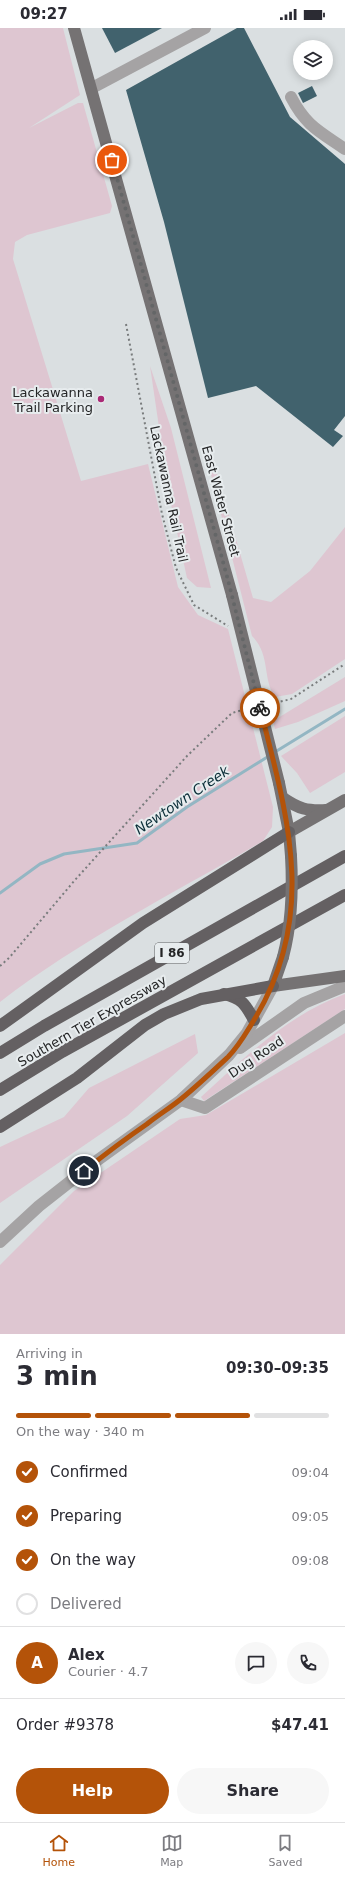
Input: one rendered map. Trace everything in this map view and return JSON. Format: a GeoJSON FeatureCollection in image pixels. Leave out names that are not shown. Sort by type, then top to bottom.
{"type":"FeatureCollection","features":[{"type":"Feature","properties":{"kind":"highway"},"geometry":{"type":"LineString","coordinates":[[0,1026],[143,923],[289,832]]}},
{"type":"Feature","properties":{"kind":"highway","name":"Southern Tier Expressway"},"geometry":{"type":"LineString","coordinates":[[0,1053],[70,1010],[345,856]]}},
{"type":"Feature","properties":{"kind":"highway","name":"Southern Tier Expressway"},"geometry":{"type":"LineString","coordinates":[[0,1090],[62,1052],[345,895]]}},
{"type":"Feature","properties":{"kind":"highway"},"geometry":{"type":"LineString","coordinates":[[0,1128],[77,1078],[145,1025],[164,1014],[201,999],[273,986]]}},
{"type":"Feature","properties":{"kind":"highway"},"geometry":{"type":"LineString","coordinates":[[223,994],[238,998],[243,1002],[254,1020]]}},
{"type":"Feature","properties":{"kind":"main road","name":"East Water Street"},"geometry":{"type":"LineString","coordinates":[[74,28],[92,88],[232,595],[283,798],[289,832],[292,902],[289,934],[273,986]]}},
{"type":"Feature","properties":{"kind":"main road"},"geometry":{"type":"LineString","coordinates":[[283,798],[298,808],[312,811],[327,810]]}},
{"type":"Feature","properties":{"kind":"main road"},"geometry":{"type":"LineString","coordinates":[[289,832],[345,800]]}},
{"type":"Feature","properties":{"kind":"main road"},"geometry":{"type":"LineString","coordinates":[[273,986],[345,976]]}},
{"type":"Feature","properties":{"kind":"street"},"geometry":{"type":"LineString","coordinates":[[92,88],[205,28]]}},
{"type":"Feature","properties":{"kind":"street"},"geometry":{"type":"LineString","coordinates":[[291,97],[299,112],[308,123],[345,149]]}},
{"type":"Feature","properties":{"kind":"street"},"geometry":{"type":"LineString","coordinates":[[0,1242],[39,1206],[181,1100],[229,1055],[247,1033],[273,986]]}},
{"type":"Feature","properties":{"kind":"street"},"geometry":{"type":"LineString","coordinates":[[229,1055],[304,1003],[345,986]]}},
{"type":"Feature","properties":{"kind":"street","name":"Dug Road"},"geometry":{"type":"LineString","coordinates":[[181,1100],[205,1108],[345,1016]]}},
{"type":"Feature","properties":{"kind":"path","name":"Lackawanna Rail Trail"},"geometry":{"type":"LineString","coordinates":[[126,324],[162,514],[176,568],[194,605],[230,628]]}},
{"type":"Feature","properties":{"kind":"path"},"geometry":{"type":"LineString","coordinates":[[0,966],[9,958],[75,880],[187,756]]}},
{"type":"Feature","properties":{"kind":"shaded area"},"geometry":{"type":"Polygon","coordinates":[[[0,28],[63,28],[80,95],[29,128],[78,103],[83,103],[112,206],[110,213],[27,235],[15,242],[13,259],[81,481],[148,464],[178,587],[198,615],[228,629],[273,807],[272,827],[263,841],[96,937],[31,979],[0,1002],[0,28]]]}},
{"type":"Feature","properties":{"kind":"shaded area"},"geometry":{"type":"Polygon","coordinates":[[[150,366],[171,428],[211,588],[197,587],[187,578],[169,495],[150,366]]]}},
{"type":"Feature","properties":{"kind":"shaded area"},"geometry":{"type":"Polygon","coordinates":[[[209,446],[253,598],[271,602],[310,571],[345,527],[345,659],[292,694],[275,697],[271,690],[262,651],[252,636],[204,447],[209,446]]]}},
{"type":"Feature","properties":{"kind":"shaded area"},"geometry":{"type":"Polygon","coordinates":[[[345,677],[345,701],[298,722],[275,729],[273,721],[345,677]]]}},
{"type":"Feature","properties":{"kind":"shaded area"},"geometry":{"type":"Polygon","coordinates":[[[345,716],[345,772],[310,793],[297,773],[281,756],[345,716]]]}},
{"type":"Feature","properties":{"kind":"shaded area"},"geometry":{"type":"Polygon","coordinates":[[[345,994],[345,1009],[204,1101],[201,1097],[268,1038],[286,1025],[324,1003],[345,994]]]}},
{"type":"Feature","properties":{"kind":"shaded area"},"geometry":{"type":"Polygon","coordinates":[[[345,1033],[345,1334],[0,1334],[0,1265],[74,1191],[180,1119],[206,1115],[345,1033]]]}},
{"type":"Feature","properties":{"kind":"shaded area"},"geometry":{"type":"Polygon","coordinates":[[[195,1034],[198,1053],[127,1116],[0,1203],[0,1147],[64,1117],[89,1088],[195,1034]]]}},
{"type":"Feature","properties":{"kind":"building"},"geometry":{"type":"Polygon","coordinates":[[[102,28],[162,28],[115,53],[102,28]]]}},
{"type":"Feature","properties":{"kind":"building"},"geometry":{"type":"Polygon","coordinates":[[[237,28],[244,28],[290,117],[345,164],[345,416],[334,430],[343,436],[333,447],[256,386],[208,398],[164,222],[126,90],[237,28]]]}},
{"type":"Feature","properties":{"kind":"building"},"geometry":{"type":"Polygon","coordinates":[[[312,86],[317,96],[303,103],[298,93],[312,86]]]}},
{"type":"Feature","properties":{"kind":"waterway","name":"Newtown Creek"},"geometry":{"type":"LineString","coordinates":[[275,752],[345,709]]}},
{"type":"Feature","properties":{"kind":"waterway","name":"Newtown Creek"},"geometry":{"type":"LineString","coordinates":[[0,893],[40,864],[64,854],[137,843],[187,807],[269,756]]}},
{"type":"Feature","properties":{"kind":"way so far"},"geometry":{"type":"LineString","coordinates":[[112,160],[228,580],[260,708]]}},
{"type":"Feature","properties":{"kind":"place","name":"Lackawanna Trail Parking"},"geometry":{"type":"Point","coordinates":[101,399]}},
{"type":"Feature","properties":{"kind":"route"},"geometry":{"type":"LineString","coordinates":[[84,1171],[147,1123],[181,1100],[229,1055],[247,1033],[263,1007],[273,986],[289,934],[293,896],[289,832],[283,798],[260,708]]}}]}
